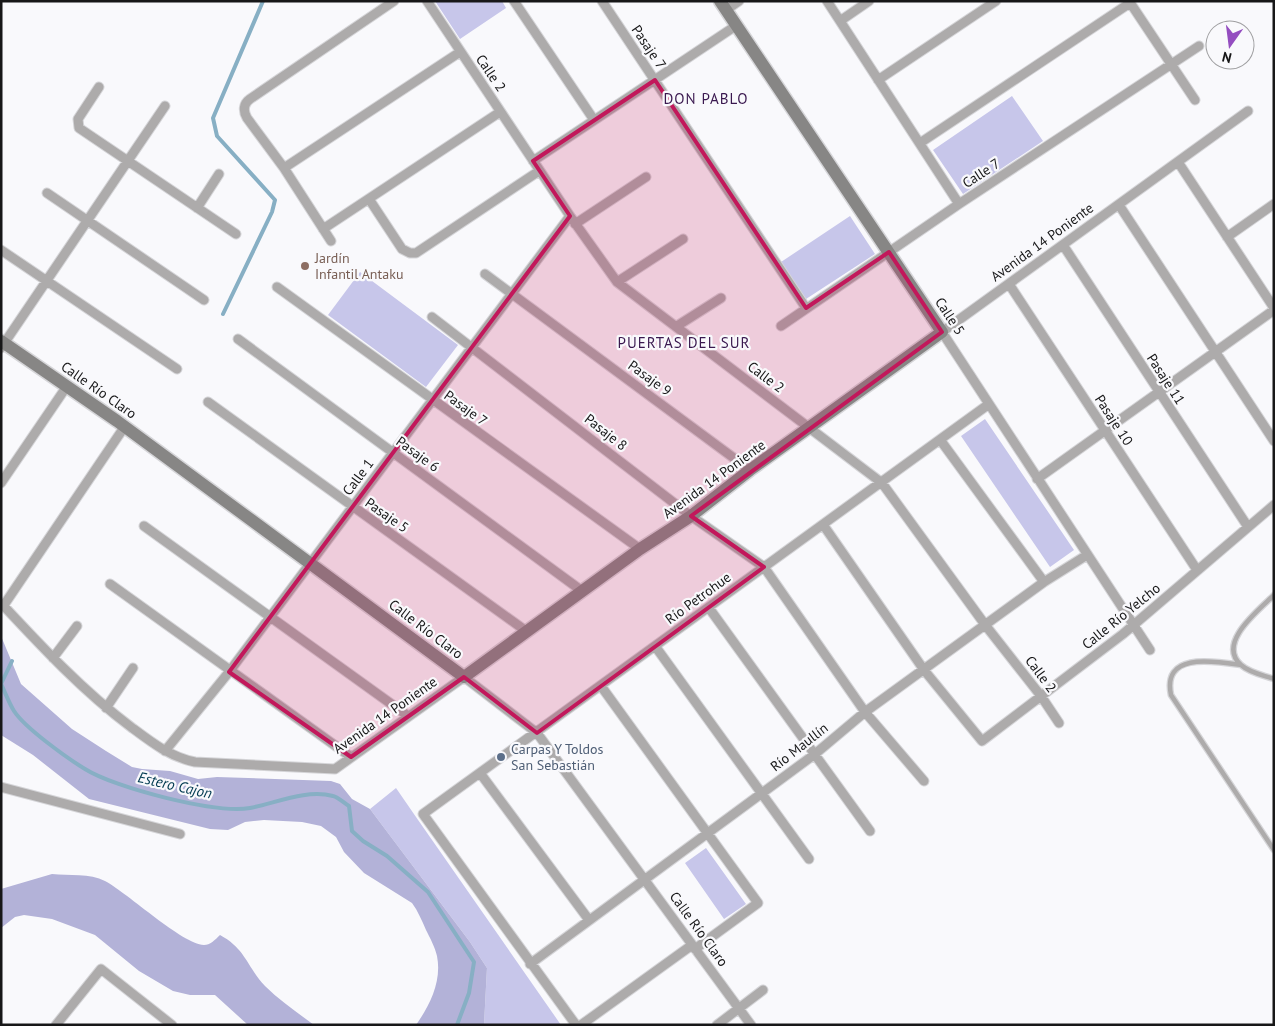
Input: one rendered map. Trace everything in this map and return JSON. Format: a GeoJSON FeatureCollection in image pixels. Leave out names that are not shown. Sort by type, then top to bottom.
{"type":"FeatureCollection","features":[{"type":"Feature","properties":{"kind":"street"},"geometry":{"type":"LineString","coordinates":[[331,241],[284,168],[247,118],[244,108],[250,99],[394,1]]}},
{"type":"Feature","properties":{"kind":"street","name":"Calle 2"},"geometry":{"type":"LineString","coordinates":[[427,1],[572,220],[617,282],[882,483],[986,626],[1041,696],[1059,723]]}},
{"type":"Feature","properties":{"kind":"street"},"geometry":{"type":"LineString","coordinates":[[514,1],[594,120]]}},
{"type":"Feature","properties":{"kind":"street","name":"Pasaje 7"},"geometry":{"type":"LineString","coordinates":[[602,1],[806,308]]}},
{"type":"Feature","properties":{"kind":"street"},"geometry":{"type":"LineString","coordinates":[[723,6],[739,1]]}},
{"type":"Feature","properties":{"kind":"street"},"geometry":{"type":"LineString","coordinates":[[826,1],[959,204]]}},
{"type":"Feature","properties":{"kind":"street"},"geometry":{"type":"LineString","coordinates":[[840,21],[869,1]]}},
{"type":"Feature","properties":{"kind":"street"},"geometry":{"type":"LineString","coordinates":[[878,80],[996,1]]}},
{"type":"Feature","properties":{"kind":"street"},"geometry":{"type":"LineString","coordinates":[[920,143],[1129,2],[1195,100]]}},
{"type":"Feature","properties":{"kind":"street","name":"Calle 5"},"geometry":{"type":"LineString","coordinates":[[723,6],[889,252],[1150,650]]}},
{"type":"Feature","properties":{"kind":"street"},"geometry":{"type":"LineString","coordinates":[[533,161],[737,25]]}},
{"type":"Feature","properties":{"kind":"street","name":"Calle 7"},"geometry":{"type":"LineString","coordinates":[[781,326],[959,204],[1199,46]]}},
{"type":"Feature","properties":{"kind":"street"},"geometry":{"type":"LineString","coordinates":[[284,168],[460,52]]}},
{"type":"Feature","properties":{"kind":"street"},"geometry":{"type":"LineString","coordinates":[[99,87],[80,117],[78,125],[82,131],[236,234]]}},
{"type":"Feature","properties":{"kind":"street"},"geometry":{"type":"LineString","coordinates":[[2,344],[47,281],[165,106]]}},
{"type":"Feature","properties":{"kind":"street","name":"Avenida 14 Poniente"},"geometry":{"type":"LineString","coordinates":[[2,604],[53,658],[106,708],[165,751],[183,760],[335,769],[640,549],[691,516],[750,470],[811,428],[1248,111]]}},
{"type":"Feature","properties":{"kind":"street"},"geometry":{"type":"LineString","coordinates":[[324,229],[500,112]]}},
{"type":"Feature","properties":{"kind":"street"},"geometry":{"type":"LineString","coordinates":[[1037,479],[1274,309],[1178,162]]}},
{"type":"Feature","properties":{"kind":"street"},"geometry":{"type":"LineString","coordinates":[[369,199],[402,249],[410,253],[419,251],[540,171]]}},
{"type":"Feature","properties":{"kind":"street"},"geometry":{"type":"LineString","coordinates":[[197,208],[219,174]]}},
{"type":"Feature","properties":{"kind":"street"},"geometry":{"type":"LineString","coordinates":[[572,220],[646,177]]}},
{"type":"Feature","properties":{"kind":"street"},"geometry":{"type":"LineString","coordinates":[[47,193],[204,300]]}},
{"type":"Feature","properties":{"kind":"street"},"geometry":{"type":"LineString","coordinates":[[1119,204],[1214,353],[1274,441]]}},
{"type":"Feature","properties":{"kind":"street"},"geometry":{"type":"LineString","coordinates":[[1227,237],[1274,204]]}},
{"type":"Feature","properties":{"kind":"street","name":"Calle 1"},"geometry":{"type":"LineString","coordinates":[[165,751],[229,672],[472,346],[572,220]]}},
{"type":"Feature","properties":{"kind":"street"},"geometry":{"type":"LineString","coordinates":[[617,282],[683,239]]}},
{"type":"Feature","properties":{"kind":"street","name":"Pasaje 11"},"geometry":{"type":"LineString","coordinates":[[1063,245],[1248,527]]}},
{"type":"Feature","properties":{"kind":"street"},"geometry":{"type":"LineString","coordinates":[[1,250],[177,369]]}},
{"type":"Feature","properties":{"kind":"street","name":"Pasaje 9"},"geometry":{"type":"LineString","coordinates":[[485,274],[750,470]]}},
{"type":"Feature","properties":{"kind":"street","name":"Pasaje 10"},"geometry":{"type":"LineString","coordinates":[[1009,284],[1197,570]]}},
{"type":"Feature","properties":{"kind":"street","name":"Pasaje 7"},"geometry":{"type":"LineString","coordinates":[[277,287],[640,549]]}},
{"type":"Feature","properties":{"kind":"street"},"geometry":{"type":"LineString","coordinates":[[677,326],[721,298]]}},
{"type":"Feature","properties":{"kind":"street","name":"Pasaje 8"},"geometry":{"type":"LineString","coordinates":[[432,317],[691,516],[764,566]]}},
{"type":"Feature","properties":{"kind":"street","name":"Pasaje 6"},"geometry":{"type":"LineString","coordinates":[[238,339],[582,591]]}},
{"type":"Feature","properties":{"kind":"street","name":"Calle Río Claro"},"geometry":{"type":"LineString","coordinates":[[2,344],[124,426],[311,562],[537,733],[751,1025]]}},
{"type":"Feature","properties":{"kind":"street"},"geometry":{"type":"LineString","coordinates":[[1,483],[67,386]]}},
{"type":"Feature","properties":{"kind":"street","name":"Pasaje 5"},"geometry":{"type":"LineString","coordinates":[[208,402],[526,631]]}},
{"type":"Feature","properties":{"kind":"street","name":"Río Petrohue"},"geometry":{"type":"LineString","coordinates":[[530,964],[423,814],[709,608],[764,566],[824,526],[989,404]]}},
{"type":"Feature","properties":{"kind":"street"},"geometry":{"type":"LineString","coordinates":[[2,604],[124,426]]}},
{"type":"Feature","properties":{"kind":"street"},"geometry":{"type":"LineString","coordinates":[[941,441],[1044,582]]}},
{"type":"Feature","properties":{"kind":"street","name":"Calle Río Yelcho"},"geometry":{"type":"LineString","coordinates":[[924,670],[982,741],[1133,626],[1274,505]]}},
{"type":"Feature","properties":{"kind":"street"},"geometry":{"type":"LineString","coordinates":[[144,526],[269,618],[408,716]]}},
{"type":"Feature","properties":{"kind":"street"},"geometry":{"type":"LineString","coordinates":[[824,526],[924,670]]}},
{"type":"Feature","properties":{"kind":"street","name":"Río Maullín"},"geometry":{"type":"LineString","coordinates":[[530,964],[815,754],[865,712],[986,626],[1044,582],[1086,555]]}},
{"type":"Feature","properties":{"kind":"street"},"geometry":{"type":"LineString","coordinates":[[764,566],[865,712],[924,780]]}},
{"type":"Feature","properties":{"kind":"street"},"geometry":{"type":"LineString","coordinates":[[110,584],[229,672],[351,757]]}},
{"type":"Feature","properties":{"kind":"street"},"geometry":{"type":"LineString","coordinates":[[709,608],[870,831]]}},
{"type":"Feature","properties":{"kind":"street"},"geometry":{"type":"LineString","coordinates":[[53,658],[77,626]]}},
{"type":"Feature","properties":{"kind":"street"},"geometry":{"type":"LineString","coordinates":[[655,646],[809,859]]}},
{"type":"Feature","properties":{"kind":"street"},"geometry":{"type":"LineString","coordinates":[[106,708],[132,668]]}},
{"type":"Feature","properties":{"kind":"street"},"geometry":{"type":"LineString","coordinates":[[581,1025],[758,903],[601,686]]}},
{"type":"Feature","properties":{"kind":"street"},"geometry":{"type":"LineString","coordinates":[[480,773],[589,920]]}},
{"type":"Feature","properties":{"kind":"street"},"geometry":{"type":"LineString","coordinates":[[1,787],[180,834]]}},
{"type":"Feature","properties":{"kind":"street"},"geometry":{"type":"LineString","coordinates":[[530,964],[576,1025]]}},
{"type":"Feature","properties":{"kind":"street"},"geometry":{"type":"LineString","coordinates":[[56,1025],[101,970],[172,1025]]}},
{"type":"Feature","properties":{"kind":"street"},"geometry":{"type":"LineString","coordinates":[[717,1025],[763,990]]}},
{"type":"Feature","properties":{"kind":"street"},"geometry":{"type":"LineString","coordinates":[[156,1025],[162,1017]]}},
{"type":"Feature","properties":{"kind":"lane"},"geometry":{"type":"LineString","coordinates":[[1241,665],[1235,656],[1234,650],[1237,635],[1242,626],[1274,595]]}},
{"type":"Feature","properties":{"kind":"lane"},"geometry":{"type":"LineString","coordinates":[[1274,679],[1251,671],[1241,665],[1208,660],[1184,665],[1173,671],[1169,683],[1172,695],[1274,850]]}},
{"type":"Feature","properties":{"kind":"highlighted area"},"geometry":{"type":"Polygon","coordinates":[[[655,80],[806,308],[889,252],[942,332],[691,516],[764,567],[537,733],[464,677],[351,757],[229,672],[570,216],[533,161],[655,80]]]}},
{"type":"Feature","properties":{"kind":"shaded area"},"geometry":{"type":"Polygon","coordinates":[[[435,1],[502,1],[506,8],[460,39],[435,1]]]}},
{"type":"Feature","properties":{"kind":"shaded area"},"geometry":{"type":"Polygon","coordinates":[[[1012,96],[1043,141],[963,194],[933,150],[1012,96]]]}},
{"type":"Feature","properties":{"kind":"shaded area"},"geometry":{"type":"Polygon","coordinates":[[[850,216],[875,254],[806,299],[781,262],[850,216]]]}},
{"type":"Feature","properties":{"kind":"shaded area"},"geometry":{"type":"Polygon","coordinates":[[[360,272],[458,345],[426,387],[328,315],[360,272]]]}},
{"type":"Feature","properties":{"kind":"shaded area"},"geometry":{"type":"Polygon","coordinates":[[[985,419],[1074,550],[1050,567],[961,436],[985,419]]]}},
{"type":"Feature","properties":{"kind":"shaded area"},"geometry":{"type":"Polygon","coordinates":[[[1,636],[21,684],[72,729],[132,767],[170,771],[198,779],[217,777],[331,781],[340,784],[352,799],[370,809],[470,942],[487,968],[484,1025],[416,1025],[434,992],[438,975],[436,953],[420,916],[412,903],[364,873],[344,852],[336,837],[321,826],[302,822],[264,820],[245,822],[228,830],[210,829],[89,799],[33,755],[1,735],[1,636]]]}},
{"type":"Feature","properties":{"kind":"shaded area"},"geometry":{"type":"Polygon","coordinates":[[[396,788],[561,1025],[484,1025],[487,968],[470,942],[370,809],[396,788]]]}},
{"type":"Feature","properties":{"kind":"shaded area"},"geometry":{"type":"Polygon","coordinates":[[[706,848],[746,904],[724,919],[685,863],[706,848]]]}},
{"type":"Feature","properties":{"kind":"shaded area"},"geometry":{"type":"Polygon","coordinates":[[[52,874],[99,878],[115,887],[169,928],[194,942],[206,945],[220,935],[229,940],[241,952],[265,986],[314,1025],[248,1025],[215,995],[190,995],[173,991],[139,971],[95,935],[52,919],[24,915],[15,917],[1,928],[1,889],[52,874]]]}},
{"type":"Feature","properties":{"kind":"waterway"},"geometry":{"type":"LineString","coordinates":[[223,314],[272,212],[275,200],[217,136],[213,118],[263,1]]}},
{"type":"Feature","properties":{"kind":"waterway"},"geometry":{"type":"LineString","coordinates":[[1,684],[12,661]]}},
{"type":"Feature","properties":{"kind":"waterway","name":"Estero Cajon"},"geometry":{"type":"LineString","coordinates":[[1,684],[14,711],[27,726],[85,769],[119,784],[166,798],[234,809],[250,808],[312,794],[335,797],[349,806],[352,831],[363,841],[387,856],[428,892],[474,962],[469,993],[457,1025]]}},
{"type":"Feature","properties":{"kind":"place","name":"Jardín Infantil Antaku"},"geometry":{"type":"Point","coordinates":[305,266]}},
{"type":"Feature","properties":{"kind":"place","name":"Carpas Y Toldos San Sebastián"},"geometry":{"type":"Point","coordinates":[501,757]}},
{"type":"Feature","properties":{"kind":"district","name":"DON PABLO"},"geometry":{"type":"Point","coordinates":[706,98]}},
{"type":"Feature","properties":{"kind":"district","name":"PUERTAS DEL SUR"},"geometry":{"type":"Point","coordinates":[684,342]}}]}
